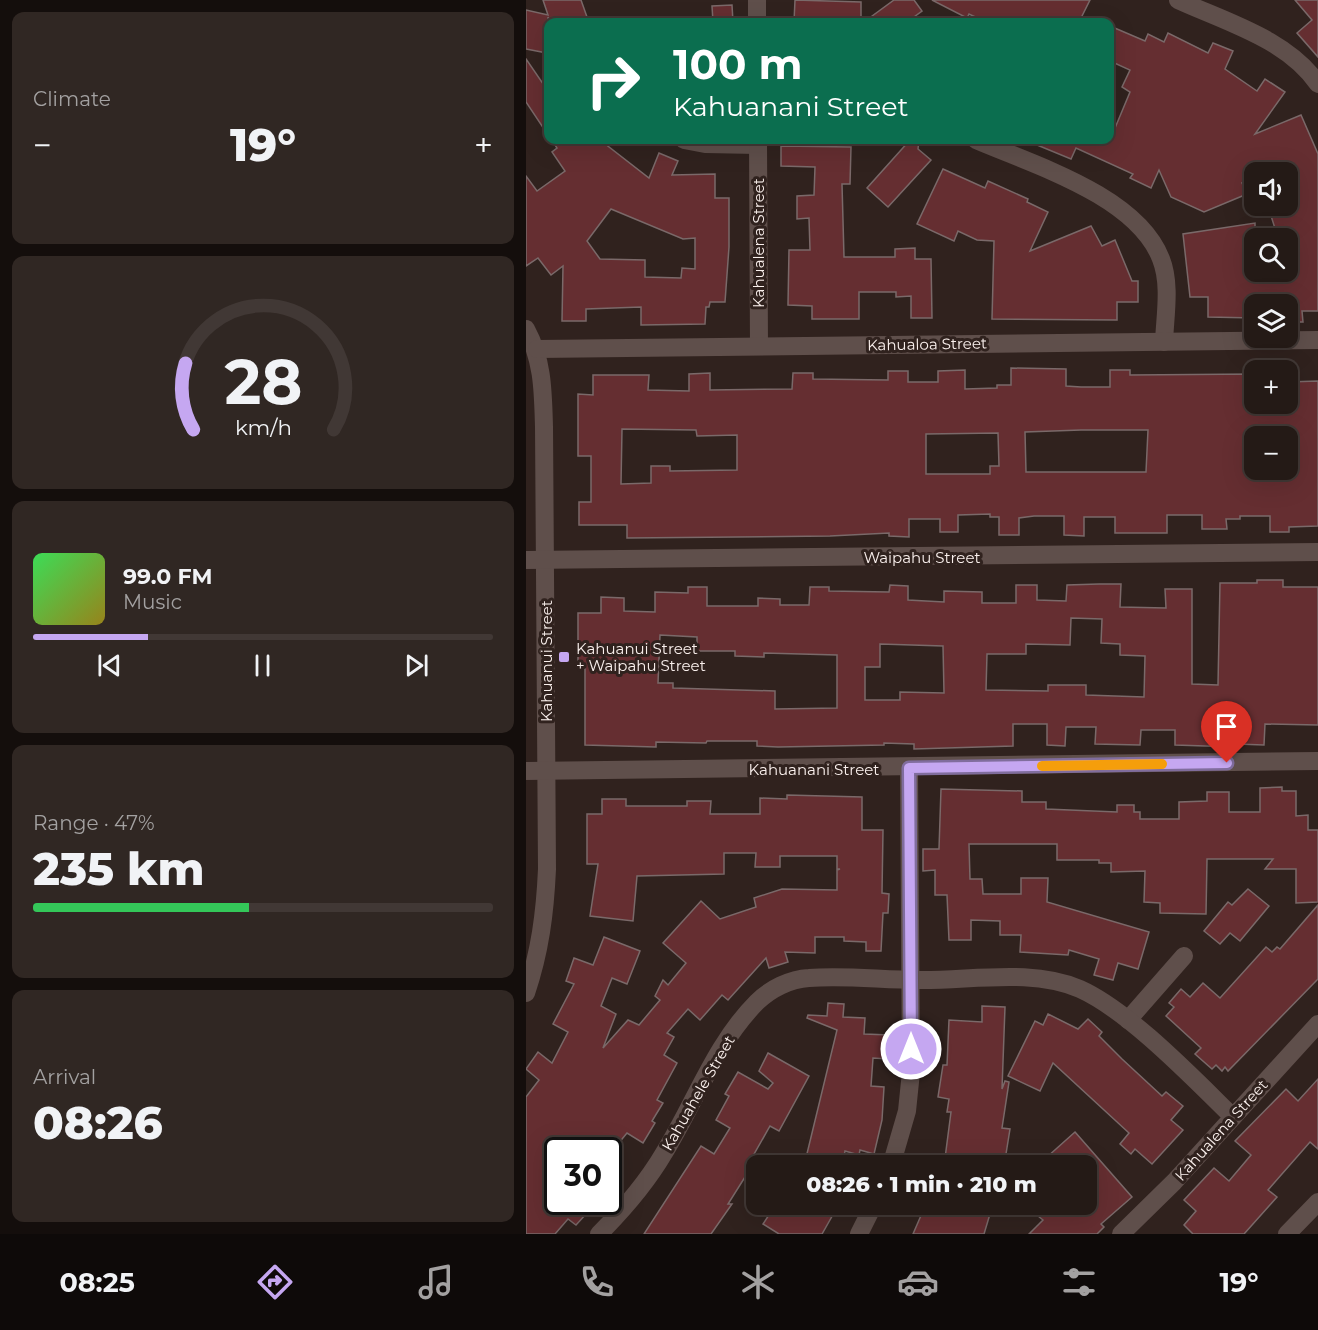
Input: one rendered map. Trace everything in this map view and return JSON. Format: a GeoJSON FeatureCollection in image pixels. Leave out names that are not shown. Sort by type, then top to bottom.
{"type":"FeatureCollection","features":[{"type":"Feature","properties":{"kind":"street"},"geometry":{"type":"LineString","coordinates":[[757,0],[757,18]]}},
{"type":"Feature","properties":{"kind":"street"},"geometry":{"type":"LineString","coordinates":[[1178,0],[1267,40],[1291,55],[1318,84]]}},
{"type":"Feature","properties":{"kind":"street","name":"Kahualena Street"},"geometry":{"type":"LineString","coordinates":[[758,144],[759,346]]}},
{"type":"Feature","properties":{"kind":"street"},"geometry":{"type":"LineString","coordinates":[[985,144],[1091,191],[1118,206],[1138,223],[1162,260],[1166,282],[1164,342]]}},
{"type":"Feature","properties":{"kind":"street","name":"Kahuanui Street"},"geometry":{"type":"LineString","coordinates":[[526,329],[537,349],[542,383],[547,771],[545,916],[538,959],[526,993]]}},
{"type":"Feature","properties":{"kind":"street","name":"Kahualoa Street"},"geometry":{"type":"LineString","coordinates":[[537,349],[1318,340]]}},
{"type":"Feature","properties":{"kind":"street","name":"Waipahu Street"},"geometry":{"type":"LineString","coordinates":[[526,560],[1318,552]]}},
{"type":"Feature","properties":{"kind":"street","name":"Kahuanani Street"},"geometry":{"type":"LineString","coordinates":[[526,771],[909,768],[1318,761]]}},
{"type":"Feature","properties":{"kind":"street"},"geometry":{"type":"LineString","coordinates":[[894,1155],[907,1111],[911,1072],[909,768]]}},
{"type":"Feature","properties":{"kind":"street"},"geometry":{"type":"LineString","coordinates":[[1128,1020],[1184,956]]}},
{"type":"Feature","properties":{"kind":"street","name":"Kahuahele Street"},"geometry":{"type":"LineString","coordinates":[[599,1234],[631,1198],[664,1154],[716,1057],[739,1021],[759,1000],[785,983],[808,978],[911,980],[1035,978],[1059,981],[1096,997],[1128,1020],[1233,1116]]}},
{"type":"Feature","properties":{"kind":"street","name":"Kahualena Street"},"geometry":{"type":"LineString","coordinates":[[1121,1234],[1318,1024]]}},
{"type":"Feature","properties":{"kind":"street"},"geometry":{"type":"LineString","coordinates":[[1287,1234],[1318,1203]]}},
{"type":"Feature","properties":{"kind":"street"},"geometry":{"type":"LineString","coordinates":[[859,1234],[868,1215]]}},
{"type":"Feature","properties":{"kind":"building"},"geometry":{"type":"Polygon","coordinates":[[[543,0],[581,0],[587,17],[544,18],[544,52],[526,49],[526,10],[548,15],[543,0]]]}},
{"type":"Feature","properties":{"kind":"building"},"geometry":{"type":"Polygon","coordinates":[[[795,0],[861,2],[861,18],[794,18],[795,0]]]}},
{"type":"Feature","properties":{"kind":"building"},"geometry":{"type":"Polygon","coordinates":[[[894,0],[914,0],[922,11],[912,18],[869,18],[894,0]]]}},
{"type":"Feature","properties":{"kind":"building"},"geometry":{"type":"Polygon","coordinates":[[[932,0],[1090,0],[1081,18],[978,18],[969,14],[967,18],[932,0]]]}},
{"type":"Feature","properties":{"kind":"building"},"geometry":{"type":"Polygon","coordinates":[[[1295,0],[1318,0],[1318,57],[1297,33],[1312,20],[1295,0]]]}},
{"type":"Feature","properties":{"kind":"building"},"geometry":{"type":"Polygon","coordinates":[[[732,5],[733,18],[713,18],[712,6],[732,5]]]}},
{"type":"Feature","properties":{"kind":"building"},"geometry":{"type":"Polygon","coordinates":[[[1114,28],[1145,41],[1148,34],[1164,42],[1168,33],[1208,53],[1213,43],[1233,51],[1225,69],[1257,91],[1265,79],[1285,92],[1255,134],[1301,115],[1318,154],[1318,311],[1302,311],[1303,322],[1298,322],[1298,294],[1244,294],[1244,318],[1208,317],[1208,297],[1190,297],[1183,234],[1255,223],[1255,228],[1244,228],[1244,282],[1298,282],[1298,228],[1275,228],[1271,216],[1298,216],[1298,162],[1244,162],[1244,182],[1242,183],[1244,195],[1204,212],[1171,197],[1159,170],[1151,188],[1130,178],[1133,174],[1076,148],[1071,159],[1035,144],[1114,144],[1114,130],[1130,92],[1122,87],[1130,70],[1114,63],[1114,28]]]}},
{"type":"Feature","properties":{"kind":"building"},"geometry":{"type":"Polygon","coordinates":[[[526,59],[544,85],[544,129],[526,102],[526,59]]]}},
{"type":"Feature","properties":{"kind":"building"},"geometry":{"type":"Polygon","coordinates":[[[554,144],[605,144],[649,178],[659,153],[678,161],[672,175],[715,174],[715,198],[729,198],[729,247],[725,302],[710,302],[709,307],[706,307],[705,324],[641,325],[641,307],[586,309],[586,321],[562,321],[563,266],[551,275],[538,258],[526,266],[526,176],[537,191],[565,171],[552,152],[557,148],[554,144]],[[611,209],[587,241],[600,259],[645,260],[645,277],[681,278],[682,268],[695,269],[695,238],[683,239],[611,209]]]}},
{"type":"Feature","properties":{"kind":"building"},"geometry":{"type":"Polygon","coordinates":[[[906,144],[919,144],[918,149],[931,160],[888,207],[867,188],[906,144]]]}},
{"type":"Feature","properties":{"kind":"building"},"geometry":{"type":"Polygon","coordinates":[[[781,146],[851,147],[850,184],[842,184],[844,257],[895,257],[895,249],[915,248],[915,259],[931,259],[932,318],[911,318],[911,296],[896,297],[896,292],[859,292],[859,319],[812,319],[812,306],[788,305],[789,250],[810,250],[809,218],[797,219],[797,196],[814,195],[815,167],[781,166],[781,146]]]}},
{"type":"Feature","properties":{"kind":"building"},"geometry":{"type":"Polygon","coordinates":[[[943,169],[985,188],[988,181],[1028,199],[1027,202],[1048,212],[1030,251],[1091,226],[1102,246],[1115,240],[1132,281],[1138,281],[1138,302],[1117,302],[1117,320],[992,319],[994,241],[977,240],[958,231],[954,241],[917,224],[943,169]]]}},
{"type":"Feature","properties":{"kind":"building"},"geometry":{"type":"Polygon","coordinates":[[[1011,368],[1066,369],[1066,386],[1081,387],[1110,387],[1110,370],[1130,370],[1130,375],[1244,374],[1244,414],[1298,414],[1298,382],[1318,381],[1318,526],[1289,527],[1289,532],[1270,532],[1270,516],[1240,516],[1240,519],[1226,519],[1227,529],[1202,529],[1202,515],[1167,515],[1167,533],[1115,533],[1115,517],[1084,517],[1084,536],[1064,535],[1064,516],[1034,516],[1019,518],[1019,535],[999,535],[999,517],[990,517],[990,514],[958,515],[958,532],[940,532],[940,519],[909,519],[909,537],[889,536],[889,533],[830,536],[627,538],[627,525],[579,525],[579,502],[591,502],[591,456],[578,456],[578,394],[593,395],[593,375],[649,375],[648,390],[689,391],[689,374],[710,373],[710,390],[792,389],[793,373],[813,373],[813,379],[888,380],[888,371],[908,371],[908,382],[938,382],[938,371],[965,370],[965,389],[997,388],[997,385],[1011,385],[1011,368]],[[622,429],[621,484],[651,483],[651,466],[670,466],[670,471],[737,470],[737,435],[697,436],[696,430],[622,429]],[[1148,430],[1025,432],[1026,472],[1146,472],[1148,430]],[[998,433],[926,434],[926,474],[990,474],[990,466],[999,466],[998,433]]]}},
{"type":"Feature","properties":{"kind":"building"},"geometry":{"type":"Polygon","coordinates":[[[1257,580],[1283,580],[1283,587],[1318,587],[1318,725],[1265,724],[1264,745],[1236,744],[1236,747],[1175,745],[1175,730],[1141,730],[1140,745],[1095,744],[1096,727],[1066,727],[1065,746],[1047,745],[1047,724],[1013,724],[1013,746],[914,749],[914,744],[884,743],[884,745],[778,747],[757,746],[757,741],[656,742],[656,747],[585,745],[585,667],[578,667],[578,613],[601,613],[601,597],[624,598],[624,611],[655,612],[655,592],[688,593],[688,587],[707,587],[707,606],[758,606],[758,598],[780,599],[780,605],[809,605],[810,587],[829,587],[829,591],[889,592],[890,585],[908,586],[908,600],[944,602],[944,591],[982,592],[982,603],[1016,603],[1016,585],[1037,585],[1037,600],[1066,601],[1067,585],[1121,584],[1120,607],[1166,608],[1165,589],[1192,589],[1192,684],[1218,685],[1220,583],[1257,583],[1257,580]],[[1071,618],[1070,645],[1026,644],[1026,654],[987,654],[986,690],[1048,691],[1048,685],[1086,685],[1086,695],[1144,697],[1145,656],[1120,655],[1120,644],[1101,643],[1102,619],[1071,618]],[[660,635],[658,683],[673,683],[673,688],[775,691],[775,709],[837,708],[837,655],[764,653],[764,657],[735,656],[735,651],[697,651],[697,637],[660,635]],[[880,644],[880,667],[865,667],[865,700],[900,700],[900,692],[944,693],[943,646],[880,644]]]}},
{"type":"Feature","properties":{"kind":"building"},"geometry":{"type":"Polygon","coordinates":[[[1282,787],[1282,791],[1296,791],[1296,816],[1308,815],[1308,830],[1318,830],[1318,902],[1296,903],[1296,869],[1265,869],[1273,859],[1207,859],[1206,914],[1160,913],[1160,903],[1144,902],[1145,871],[1111,872],[1111,863],[1099,863],[1099,860],[1057,860],[1057,844],[969,844],[970,879],[982,879],[983,894],[1021,894],[1021,878],[1048,878],[1047,902],[1149,932],[1138,969],[1118,963],[1113,980],[1094,975],[1099,959],[1069,950],[1068,955],[1020,952],[1021,935],[1000,935],[1000,921],[971,920],[971,940],[949,940],[947,895],[935,895],[935,870],[923,871],[923,849],[939,849],[941,789],[1022,791],[1022,802],[1046,802],[1046,809],[1117,812],[1117,805],[1134,805],[1134,812],[1140,812],[1140,819],[1179,819],[1179,802],[1207,801],[1207,792],[1229,792],[1229,812],[1260,812],[1260,788],[1282,787]]]}},
{"type":"Feature","properties":{"kind":"building"},"geometry":{"type":"Polygon","coordinates":[[[787,795],[862,797],[862,830],[883,830],[882,893],[889,894],[888,913],[883,913],[881,951],[866,951],[866,942],[844,941],[844,937],[815,937],[815,953],[785,952],[788,962],[769,968],[766,958],[728,1000],[722,995],[700,1020],[688,1009],[667,1033],[674,1037],[664,1055],[677,1063],[657,1100],[663,1103],[643,1143],[627,1133],[622,1139],[622,1137],[544,1137],[544,1215],[585,1215],[576,1225],[568,1219],[555,1234],[526,1234],[526,1097],[539,1080],[526,1069],[538,1052],[552,1063],[568,1032],[553,1024],[574,984],[566,981],[574,958],[593,965],[604,937],[640,951],[627,984],[612,978],[601,1006],[616,1014],[603,1048],[628,1020],[639,1025],[660,1000],[655,996],[663,980],[668,985],[686,963],[663,943],[701,901],[720,919],[756,907],[754,898],[782,889],[837,890],[837,870],[840,869],[837,869],[837,856],[780,856],[780,867],[755,867],[756,853],[724,853],[724,874],[637,876],[633,921],[590,916],[598,864],[587,864],[587,814],[602,814],[602,799],[626,799],[626,806],[687,806],[687,801],[711,801],[710,814],[760,814],[760,798],[787,799],[787,795]]]}},
{"type":"Feature","properties":{"kind":"building"},"geometry":{"type":"Polygon","coordinates":[[[1248,889],[1269,906],[1240,941],[1230,933],[1220,944],[1204,931],[1228,902],[1232,905],[1248,889]]]}},
{"type":"Feature","properties":{"kind":"building"},"geometry":{"type":"Polygon","coordinates":[[[1318,905],[1318,979],[1228,1071],[1225,1067],[1222,1071],[1216,1065],[1212,1069],[1195,1054],[1201,1048],[1166,1016],[1174,1007],[1169,1003],[1181,989],[1190,997],[1203,983],[1220,998],[1266,947],[1272,952],[1277,947],[1280,949],[1318,905]]]}},
{"type":"Feature","properties":{"kind":"building"},"geometry":{"type":"Polygon","coordinates":[[[828,1003],[844,1004],[843,1017],[865,1018],[864,1034],[890,1035],[888,1059],[873,1058],[871,1086],[884,1087],[882,1120],[874,1154],[860,1150],[859,1155],[845,1151],[844,1155],[807,1155],[837,1030],[807,1018],[808,1015],[827,1016],[828,1003]]]}},
{"type":"Feature","properties":{"kind":"building"},"geometry":{"type":"Polygon","coordinates":[[[982,1006],[1005,1007],[1002,1089],[1005,1081],[1009,1082],[1002,1128],[1010,1129],[1006,1155],[945,1155],[951,1112],[947,1112],[949,1099],[938,1097],[943,1065],[947,1065],[949,1020],[982,1022],[982,1006]]]}},
{"type":"Feature","properties":{"kind":"building"},"geometry":{"type":"Polygon","coordinates":[[[1048,1014],[1078,1029],[1088,1019],[1102,1032],[1099,1036],[1162,1096],[1166,1092],[1183,1106],[1171,1120],[1183,1130],[1152,1164],[1135,1149],[1131,1154],[1120,1144],[1129,1133],[1053,1063],[1040,1091],[1008,1076],[1035,1021],[1043,1025],[1048,1014]]]}},
{"type":"Feature","properties":{"kind":"building"},"geometry":{"type":"Polygon","coordinates":[[[768,1053],[809,1076],[779,1131],[770,1126],[754,1155],[746,1155],[746,1175],[728,1204],[732,1204],[711,1234],[644,1234],[701,1146],[714,1154],[730,1128],[716,1120],[729,1096],[725,1094],[738,1072],[768,1089],[773,1083],[759,1071],[768,1053]]]}},
{"type":"Feature","properties":{"kind":"building"},"geometry":{"type":"Polygon","coordinates":[[[1318,1079],[1318,1149],[1310,1142],[1268,1190],[1277,1197],[1244,1234],[1193,1234],[1184,1225],[1196,1211],[1184,1200],[1214,1168],[1229,1181],[1251,1155],[1235,1141],[1286,1089],[1298,1101],[1318,1079]]]}},
{"type":"Feature","properties":{"kind":"building"},"geometry":{"type":"Polygon","coordinates":[[[1075,1132],[1095,1155],[1049,1155],[1075,1132]]]}},
{"type":"Feature","properties":{"kind":"building"},"geometry":{"type":"Polygon","coordinates":[[[1097,1157],[1132,1197],[1101,1224],[1104,1227],[1097,1234],[1029,1234],[1043,1220],[1038,1216],[1097,1215],[1097,1157]]]}},
{"type":"Feature","properties":{"kind":"building"},"geometry":{"type":"Polygon","coordinates":[[[769,1215],[833,1215],[822,1234],[779,1234],[763,1224],[769,1215]]]}},
{"type":"Feature","properties":{"kind":"building"},"geometry":{"type":"Polygon","coordinates":[[[921,1215],[990,1215],[984,1234],[913,1234],[921,1215]]]}},
{"type":"Feature","properties":{"kind":"slow traffic"},"geometry":{"type":"LineString","coordinates":[[1042,766],[1162,764]]}},
{"type":"Feature","properties":{"kind":"place","name":"Kahuanui Street + Waipahu Street"},"geometry":{"type":"Point","coordinates":[564,657]}},
{"type":"Feature","properties":{"kind":"route"},"geometry":{"type":"LineString","coordinates":[[911,1049],[909,768],[1227,763]]}}]}
